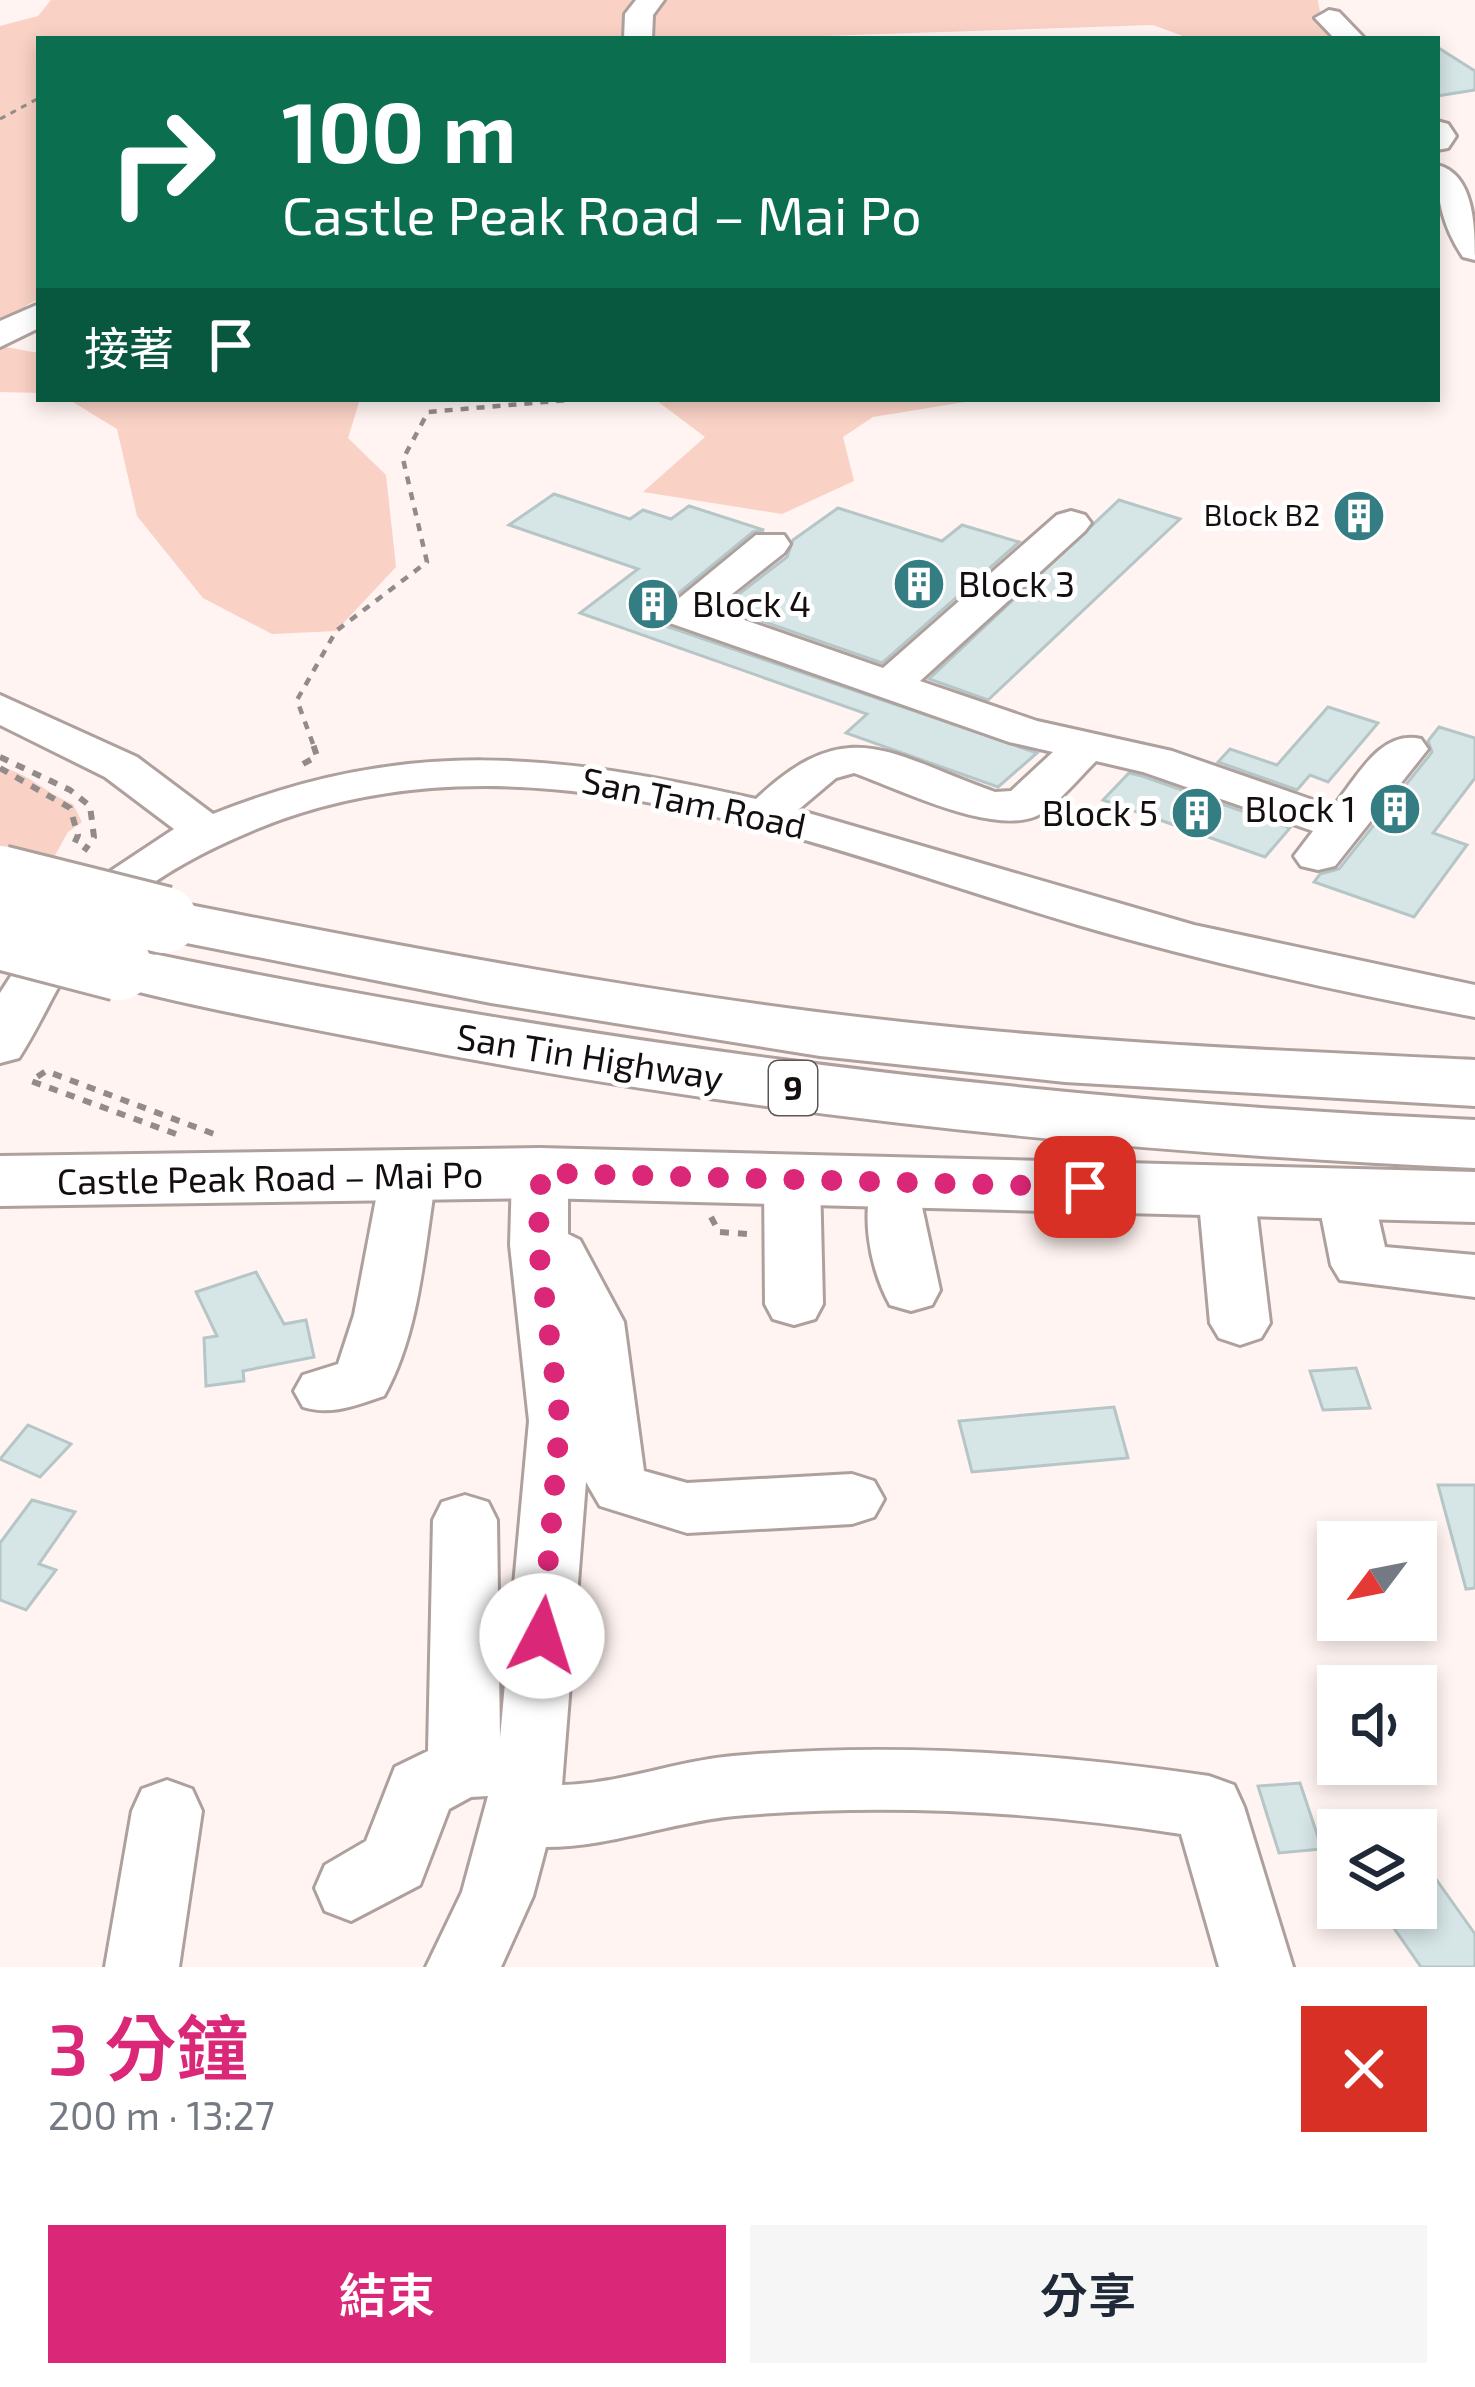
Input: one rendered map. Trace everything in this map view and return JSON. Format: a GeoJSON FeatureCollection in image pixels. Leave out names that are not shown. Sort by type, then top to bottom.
{"type":"FeatureCollection","features":[{"type":"Feature","properties":{"kind":"main road","name":"San Tin Highway"},"geometry":{"type":"LineString","coordinates":[[0,879],[142,944],[450,1035],[872,1100],[1122,1125],[1475,1144]]}},
{"type":"Feature","properties":{"kind":"main road","name":"San Tin Highway"},"geometry":{"type":"LineString","coordinates":[[0,936],[142,944],[560,995],[824,1035],[1033,1055],[1475,1083]]}},
{"type":"Feature","properties":{"kind":"main road","name":"Castle Peak Road – Mai Po"},"geometry":{"type":"LineString","coordinates":[[0,1181],[541,1173],[1475,1197]]}},
{"type":"Feature","properties":{"kind":"street"},"geometry":{"type":"LineString","coordinates":[[638,36],[639,14],[650,0]]}},
{"type":"Feature","properties":{"kind":"street"},"geometry":{"type":"LineString","coordinates":[[1329,18],[1348,36]]}},
{"type":"Feature","properties":{"kind":"street"},"geometry":{"type":"LineString","coordinates":[[1440,176],[1447,182],[1458,224],[1475,250]]}},
{"type":"Feature","properties":{"kind":"street"},"geometry":{"type":"LineString","coordinates":[[0,336],[36,316]]}},
{"type":"Feature","properties":{"kind":"street"},"geometry":{"type":"LineString","coordinates":[[890,685],[1071,523]]}},
{"type":"Feature","properties":{"kind":"street"},"geometry":{"type":"LineString","coordinates":[[770,544],[682,613],[1025,732],[1156,761],[1331,841],[1405,749]]}},
{"type":"Feature","properties":{"kind":"street"},"geometry":{"type":"LineString","coordinates":[[0,708],[121,767],[206,831]]}},
{"type":"Feature","properties":{"kind":"street"},"geometry":{"type":"LineString","coordinates":[[766,815],[824,764],[840,758],[868,762],[990,806],[1023,805],[1086,746]]}},
{"type":"Feature","properties":{"kind":"street","name":"San Tam Road"},"geometry":{"type":"LineString","coordinates":[[32,1066],[18,1001],[59,938],[123,880],[206,831],[268,807],[343,787],[461,772],[576,776],[766,815],[1199,943],[1475,1000]]}},
{"type":"Feature","properties":{"kind":"street"},"geometry":{"type":"LineString","coordinates":[[463,1967],[496,1896],[525,1789],[560,1420],[538,1245],[541,1173]]}},
{"type":"Feature","properties":{"kind":"street"},"geometry":{"type":"LineString","coordinates":[[324,1390],[363,1380],[383,1316],[408,1178]]}},
{"type":"Feature","properties":{"kind":"street"},"geometry":{"type":"LineString","coordinates":[[792,1178],[794,1304]]}},
{"type":"Feature","properties":{"kind":"street"},"geometry":{"type":"LineString","coordinates":[[899,1183],[894,1207],[910,1290]]}},
{"type":"Feature","properties":{"kind":"street"},"geometry":{"type":"LineString","coordinates":[[1226,1191],[1240,1323]]}},
{"type":"Feature","properties":{"kind":"street"},"geometry":{"type":"LineString","coordinates":[[1345,1194],[1360,1265],[1475,1276]]}},
{"type":"Feature","properties":{"kind":"street"},"geometry":{"type":"LineString","coordinates":[[538,1245],[560,1254],[594,1322],[609,1466],[622,1490],[688,1508],[852,1499]]}},
{"type":"Feature","properties":{"kind":"street"},"geometry":{"type":"LineString","coordinates":[[462,1767],[465,1520]]}},
{"type":"Feature","properties":{"kind":"street"},"geometry":{"type":"LineString","coordinates":[[351,1888],[395,1862],[420,1789],[462,1767],[525,1789],[556,1820],[596,1816],[724,1786],[997,1783],[1209,1807],[1256,1967]]}},
{"type":"Feature","properties":{"kind":"street"},"geometry":{"type":"LineString","coordinates":[[142,1967],[167,1811]]}},
{"type":"Feature","properties":{"kind":"path"},"geometry":{"type":"LineString","coordinates":[[0,119],[36,100]]}},
{"type":"Feature","properties":{"kind":"path"},"geometry":{"type":"LineString","coordinates":[[297,767],[317,756],[297,700],[335,631],[427,562],[404,459],[428,412],[544,402]]}},
{"type":"Feature","properties":{"kind":"path"},"geometry":{"type":"LineString","coordinates":[[0,768],[70,808],[78,835],[62,861]]}},
{"type":"Feature","properties":{"kind":"path"},"geometry":{"type":"LineString","coordinates":[[32,1066],[31,1081],[185,1138]]}},
{"type":"Feature","properties":{"kind":"shaded area"},"geometry":{"type":"Polygon","coordinates":[[[51,0],[1318,0],[1321,19],[1339,36],[1183,36],[1153,25],[825,36],[36,36],[36,300],[0,333],[0,26],[38,16],[51,0]]]}},
{"type":"Feature","properties":{"kind":"shaded area"},"geometry":{"type":"Polygon","coordinates":[[[0,346],[36,352],[36,393],[0,392],[0,346]]]}},
{"type":"Feature","properties":{"kind":"shaded area"},"geometry":{"type":"Polygon","coordinates":[[[73,402],[359,402],[348,438],[386,475],[396,567],[336,631],[272,634],[203,598],[137,516],[117,429],[73,402]]]}},
{"type":"Feature","properties":{"kind":"shaded area"},"geometry":{"type":"Polygon","coordinates":[[[659,402],[965,402],[873,417],[843,437],[854,481],[782,514],[643,492],[705,437],[659,402]]]}},
{"type":"Feature","properties":{"kind":"shaded area"},"geometry":{"type":"Polygon","coordinates":[[[0,767],[73,804],[82,822],[68,832],[50,864],[0,849],[0,767]]]}},
{"type":"Feature","properties":{"kind":"building"},"geometry":{"type":"Polygon","coordinates":[[[1440,49],[1475,71],[1475,90],[1440,96],[1440,49]]]}},
{"type":"Feature","properties":{"kind":"building"},"geometry":{"type":"Polygon","coordinates":[[[554,494],[630,519],[643,510],[671,519],[689,506],[764,530],[753,532],[658,610],[663,625],[1037,753],[998,787],[846,733],[867,714],[580,613],[638,569],[509,525],[554,494]]]}},
{"type":"Feature","properties":{"kind":"building"},"geometry":{"type":"Polygon","coordinates":[[[1119,500],[1180,519],[988,700],[929,679],[1119,500]]]}},
{"type":"Feature","properties":{"kind":"building","name":"Block 3"},"geometry":{"type":"Polygon","coordinates":[[[838,508],[942,541],[962,525],[1019,542],[882,663],[722,607],[787,557],[793,540],[838,508]]]}},
{"type":"Feature","properties":{"kind":"building"},"geometry":{"type":"Polygon","coordinates":[[[1328,707],[1378,723],[1328,782],[1310,775],[1297,790],[1218,762],[1230,749],[1277,765],[1328,707]]]}},
{"type":"Feature","properties":{"kind":"building"},"geometry":{"type":"Polygon","coordinates":[[[1439,727],[1475,738],[1475,778],[1433,833],[1467,845],[1414,917],[1314,882],[1320,874],[1339,869],[1432,752],[1428,741],[1439,727]]]}},
{"type":"Feature","properties":{"kind":"building","name":"Block 5"},"geometry":{"type":"Polygon","coordinates":[[[1129,773],[1290,828],[1265,857],[1103,800],[1129,773]]]}},
{"type":"Feature","properties":{"kind":"building"},"geometry":{"type":"Polygon","coordinates":[[[256,1272],[284,1324],[306,1320],[314,1357],[243,1371],[244,1381],[206,1386],[204,1338],[217,1336],[196,1292],[256,1272]]]}},
{"type":"Feature","properties":{"kind":"building"},"geometry":{"type":"Polygon","coordinates":[[[1356,1368],[1370,1408],[1323,1410],[1310,1371],[1356,1368]]]}},
{"type":"Feature","properties":{"kind":"building"},"geometry":{"type":"Polygon","coordinates":[[[1114,1407],[1128,1458],[972,1472],[959,1421],[1114,1407]]]}},
{"type":"Feature","properties":{"kind":"building"},"geometry":{"type":"Polygon","coordinates":[[[28,1425],[71,1444],[40,1477],[0,1459],[28,1425]]]}},
{"type":"Feature","properties":{"kind":"building"},"geometry":{"type":"Polygon","coordinates":[[[1438,1485],[1475,1485],[1475,1588],[1466,1589],[1438,1485]]]}},
{"type":"Feature","properties":{"kind":"building"},"geometry":{"type":"Polygon","coordinates":[[[32,1500],[75,1512],[39,1564],[56,1570],[26,1610],[0,1600],[0,1543],[32,1500]]]}},
{"type":"Feature","properties":{"kind":"building"},"geometry":{"type":"Polygon","coordinates":[[[1300,1783],[1317,1834],[1317,1849],[1279,1853],[1258,1786],[1300,1783]]]}},
{"type":"Feature","properties":{"kind":"building"},"geometry":{"type":"Polygon","coordinates":[[[1437,1881],[1475,1934],[1475,1967],[1421,1967],[1395,1929],[1437,1929],[1437,1881]]]}},
{"type":"Feature","properties":{"kind":"place","name":"Block B2"},"geometry":{"type":"Point","coordinates":[1359,516]}},
{"type":"Feature","properties":{"kind":"place","name":"Block 3"},"geometry":{"type":"Point","coordinates":[919,584]}},
{"type":"Feature","properties":{"kind":"place","name":"Block 4"},"geometry":{"type":"Point","coordinates":[653,604]}},
{"type":"Feature","properties":{"kind":"place","name":"Block 1"},"geometry":{"type":"Point","coordinates":[1395,809]}},
{"type":"Feature","properties":{"kind":"place","name":"Block 5"},"geometry":{"type":"Point","coordinates":[1197,813]}},
{"type":"Feature","properties":{"kind":"route"},"geometry":{"type":"LineString","coordinates":[[542,1636],[560,1420],[538,1245],[541,1173],[1085,1187]]}}]}
